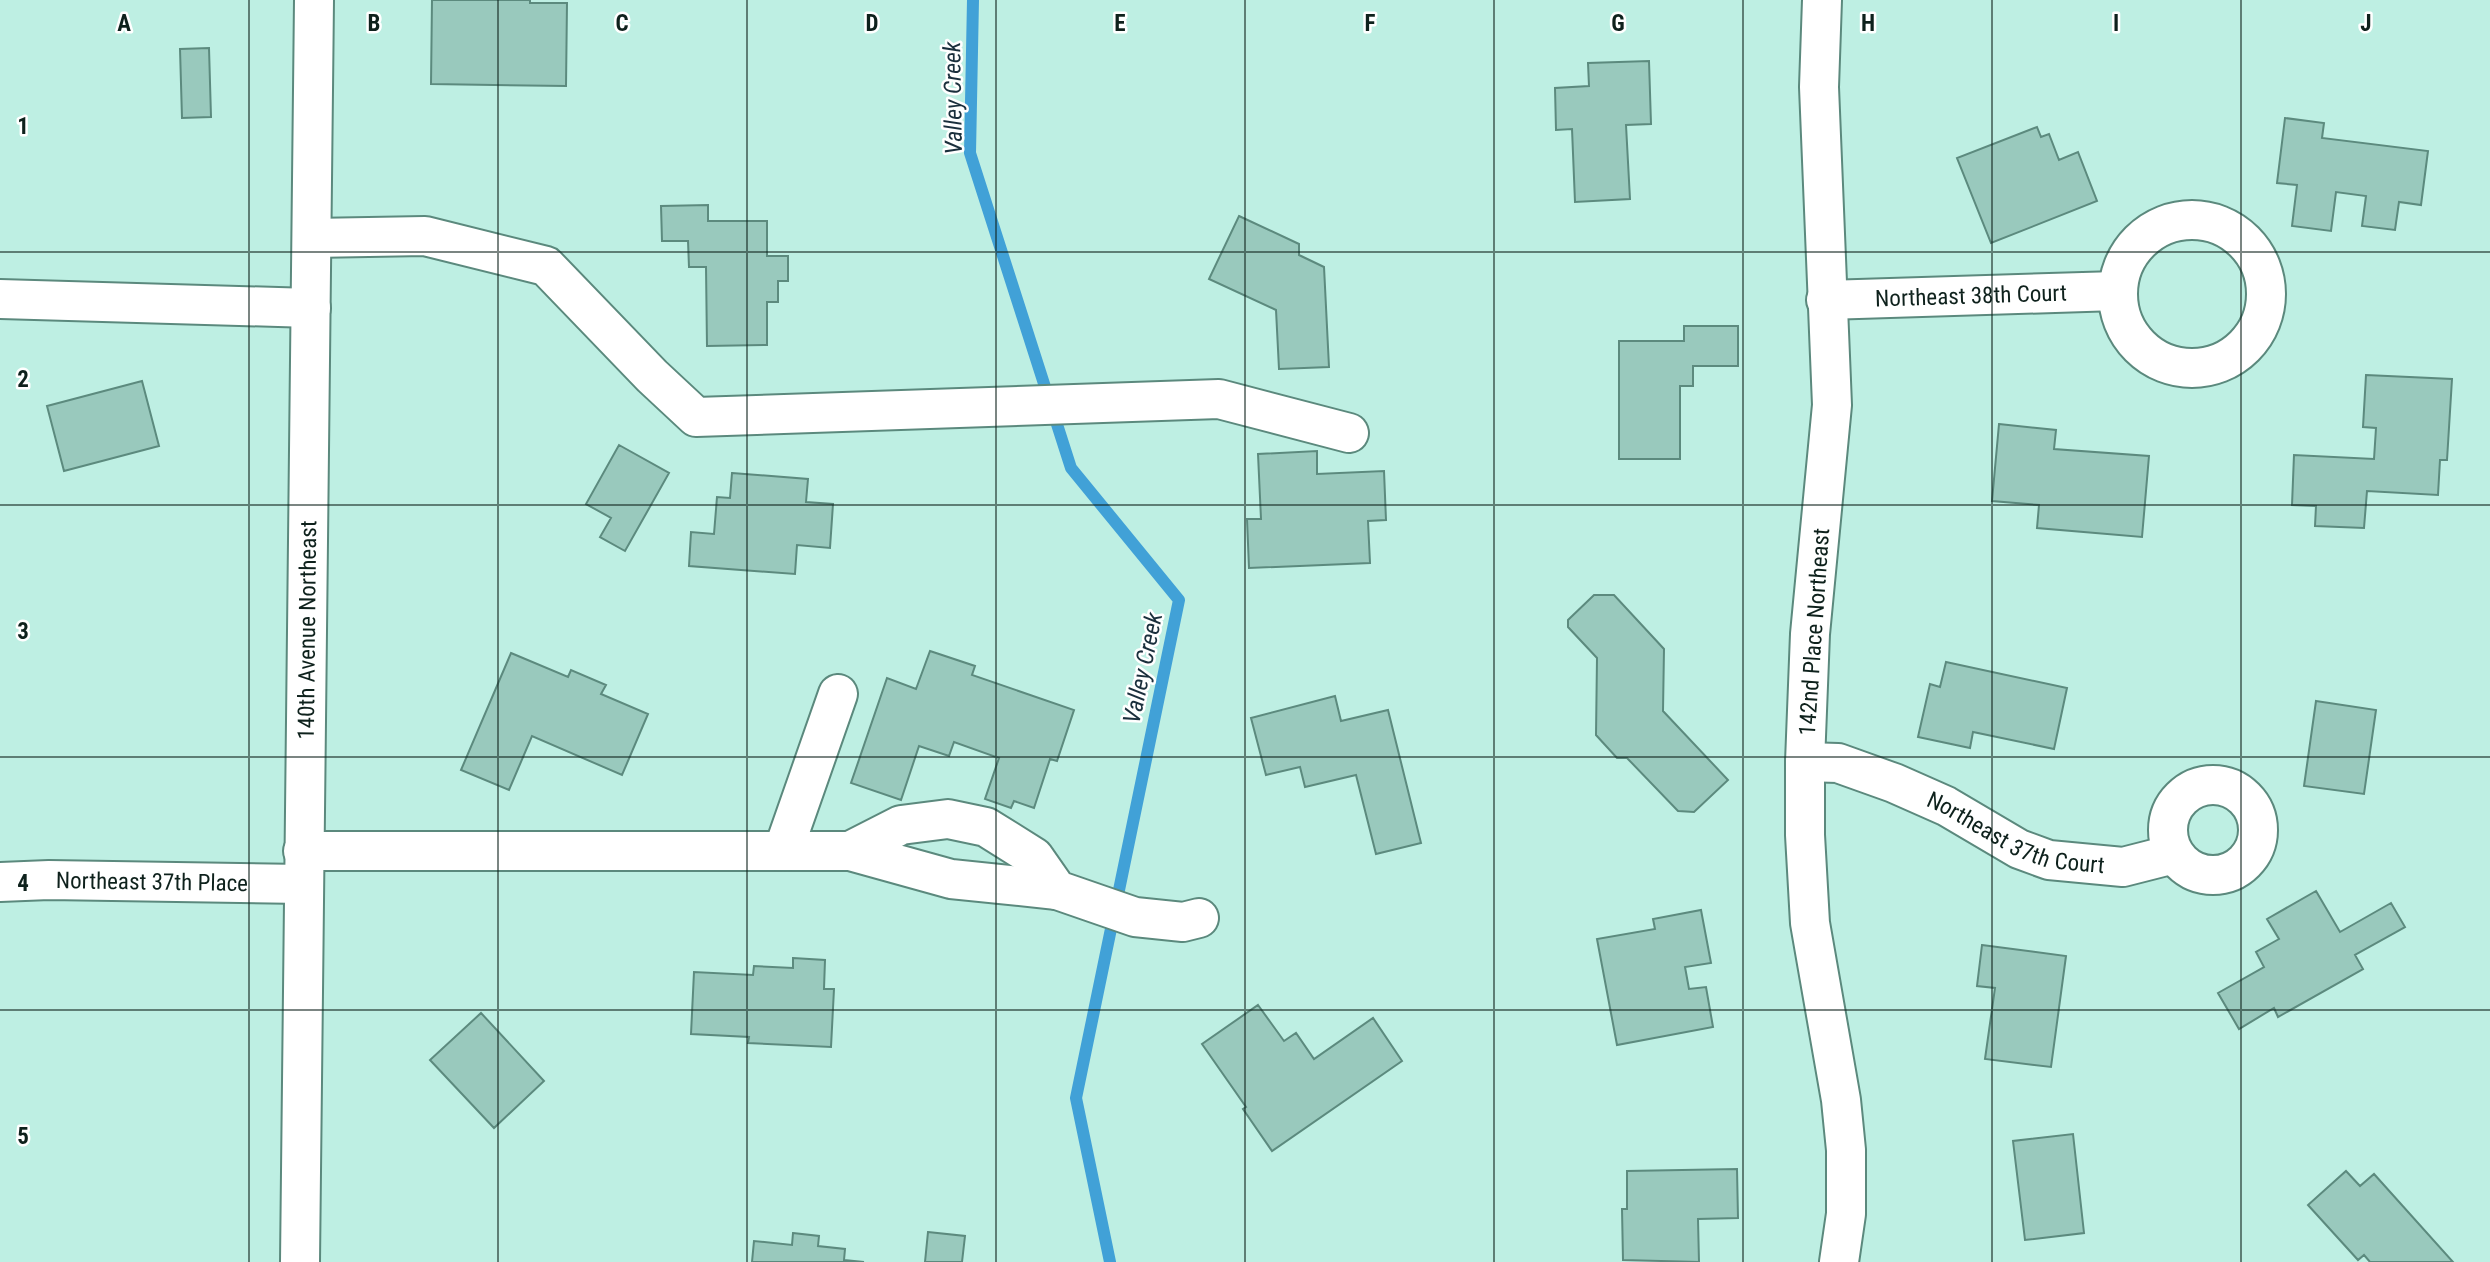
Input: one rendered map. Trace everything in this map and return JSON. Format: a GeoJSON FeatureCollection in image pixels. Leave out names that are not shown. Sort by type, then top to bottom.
{"type":"FeatureCollection","features":[{"type":"Feature","properties":{"kind":"street","name":"140th Avenue Northeast"},"geometry":{"type":"LineString","coordinates":[[300,1262],[314,0]]}},
{"type":"Feature","properties":{"kind":"street","name":"142nd Place Northeast"},"geometry":{"type":"LineString","coordinates":[[1822,0],[1819,88],[1832,405],[1810,634],[1805,771],[1810,923],[1839,1087],[1846,1150],[1846,1214],[1839,1262]]}},
{"type":"Feature","properties":{"kind":"street"},"geometry":{"type":"LineString","coordinates":[[312,238],[425,236],[546,266],[652,376],[696,417],[1219,399],[1349,433]]}},
{"type":"Feature","properties":{"kind":"street","name":"Northeast 38th Court"},"geometry":{"type":"LineString","coordinates":[[1826,300],[2117,291]]}},
{"type":"Feature","properties":{"kind":"street"},"geometry":{"type":"LineString","coordinates":[[0,299],[312,308]]}},
{"type":"Feature","properties":{"kind":"street"},"geometry":{"type":"LineString","coordinates":[[783,851],[838,694]]}},
{"type":"Feature","properties":{"kind":"street","name":"Northeast 37th Court"},"geometry":{"type":"LineString","coordinates":[[1805,771],[1834,781],[1861,771],[1894,783],[1946,806],[2018,849],[2049,860],[2123,867],[2174,854]]}},
{"type":"Feature","properties":{"kind":"street"},"geometry":{"type":"LineString","coordinates":[[850,851],[901,825],[948,819],[986,827],[1034,857],[1057,890]]}},
{"type":"Feature","properties":{"kind":"street"},"geometry":{"type":"LineString","coordinates":[[850,851],[951,879],[1057,890],[1135,917],[1183,922],[1199,918]]}},
{"type":"Feature","properties":{"kind":"street","name":"Northeast 37th Place"},"geometry":{"type":"LineString","coordinates":[[0,882],[303,868],[850,851]]}},
{"type":"Feature","properties":{"kind":"building"},"geometry":{"type":"Polygon","coordinates":[[[432,0],[530,0],[530,3],[567,3],[566,86],[431,84],[432,0]]]}},
{"type":"Feature","properties":{"kind":"building"},"geometry":{"type":"Polygon","coordinates":[[[209,48],[211,117],[182,118],[180,49],[209,48]]]}},
{"type":"Feature","properties":{"kind":"building"},"geometry":{"type":"Polygon","coordinates":[[[1649,61],[1651,124],[1626,125],[1630,199],[1575,202],[1572,129],[1556,130],[1555,88],[1589,86],[1588,63],[1649,61]]]}},
{"type":"Feature","properties":{"kind":"building"},"geometry":{"type":"Polygon","coordinates":[[[2285,118],[2324,123],[2322,138],[2428,151],[2421,205],[2399,202],[2395,230],[2362,226],[2366,196],[2336,192],[2331,231],[2292,226],[2297,185],[2277,183],[2285,118]]]}},
{"type":"Feature","properties":{"kind":"building"},"geometry":{"type":"Polygon","coordinates":[[[2037,127],[2041,137],[2049,134],[2059,160],[2078,152],[2097,201],[1991,243],[1957,158],[2037,127]]]}},
{"type":"Feature","properties":{"kind":"building"},"geometry":{"type":"Polygon","coordinates":[[[708,205],[708,221],[767,221],[767,256],[788,256],[788,281],[778,281],[778,302],[767,302],[767,345],[707,346],[706,267],[689,267],[688,241],[662,241],[661,206],[708,205]]]}},
{"type":"Feature","properties":{"kind":"building"},"geometry":{"type":"Polygon","coordinates":[[[1239,216],[1299,244],[1299,255],[1324,267],[1329,367],[1279,369],[1276,310],[1209,279],[1239,216]]]}},
{"type":"Feature","properties":{"kind":"building"},"geometry":{"type":"Polygon","coordinates":[[[1684,326],[1738,326],[1738,366],[1693,366],[1693,386],[1680,386],[1680,459],[1619,459],[1619,341],[1684,341],[1684,326]]]}},
{"type":"Feature","properties":{"kind":"building"},"geometry":{"type":"Polygon","coordinates":[[[2366,375],[2452,379],[2447,460],[2440,460],[2438,495],[2367,491],[2364,528],[2315,526],[2316,506],[2292,505],[2294,455],[2374,459],[2376,428],[2363,427],[2366,375]]]}},
{"type":"Feature","properties":{"kind":"building"},"geometry":{"type":"Polygon","coordinates":[[[142,381],[159,446],[64,471],[47,406],[142,381]]]}},
{"type":"Feature","properties":{"kind":"building"},"geometry":{"type":"Polygon","coordinates":[[[1999,424],[2056,430],[2054,449],[2149,456],[2142,537],[2037,528],[2039,505],[1992,501],[1999,424]]]}},
{"type":"Feature","properties":{"kind":"building"},"geometry":{"type":"Polygon","coordinates":[[[619,445],[669,473],[625,551],[600,537],[611,518],[586,504],[619,445]]]}},
{"type":"Feature","properties":{"kind":"building"},"geometry":{"type":"Polygon","coordinates":[[[1317,451],[1317,474],[1384,471],[1386,520],[1368,521],[1370,563],[1249,568],[1247,519],[1261,519],[1258,454],[1317,451]]]}},
{"type":"Feature","properties":{"kind":"building"},"geometry":{"type":"Polygon","coordinates":[[[732,473],[808,479],[806,502],[833,504],[830,548],[797,545],[795,574],[689,566],[691,532],[714,534],[717,497],[730,498],[732,473]]]}},
{"type":"Feature","properties":{"kind":"building"},"geometry":{"type":"Polygon","coordinates":[[[1594,595],[1614,595],[1664,649],[1663,711],[1728,780],[1694,812],[1678,811],[1627,758],[1617,758],[1596,735],[1597,658],[1568,627],[1568,620],[1594,595]]]}},
{"type":"Feature","properties":{"kind":"building"},"geometry":{"type":"Polygon","coordinates":[[[930,651],[975,666],[972,675],[1074,710],[1057,761],[1050,759],[1034,808],[1014,801],[1011,808],[985,799],[999,758],[954,742],[949,756],[919,746],[901,800],[851,783],[887,678],[916,689],[930,651]]]}},
{"type":"Feature","properties":{"kind":"building"},"geometry":{"type":"Polygon","coordinates":[[[511,653],[568,677],[571,670],[606,685],[601,694],[648,714],[622,775],[532,736],[509,790],[461,770],[511,653]]]}},
{"type":"Feature","properties":{"kind":"building"},"geometry":{"type":"Polygon","coordinates":[[[1946,662],[2067,688],[2054,749],[1973,732],[1970,748],[1918,737],[1930,684],[1940,687],[1946,662]]]}},
{"type":"Feature","properties":{"kind":"building"},"geometry":{"type":"Polygon","coordinates":[[[1335,696],[1341,721],[1388,710],[1421,843],[1376,854],[1356,775],[1305,787],[1300,767],[1266,775],[1251,718],[1335,696]]]}},
{"type":"Feature","properties":{"kind":"building"},"geometry":{"type":"Polygon","coordinates":[[[2316,701],[2376,710],[2364,794],[2304,786],[2316,701]]]}},
{"type":"Feature","properties":{"kind":"building"},"geometry":{"type":"Polygon","coordinates":[[[2316,891],[2340,932],[2391,903],[2405,927],[2355,955],[2363,969],[2278,1017],[2274,1008],[2239,1029],[2218,993],[2264,967],[2256,952],[2279,939],[2267,919],[2316,891]]]}},
{"type":"Feature","properties":{"kind":"building"},"geometry":{"type":"Polygon","coordinates":[[[1701,910],[1711,963],[1685,967],[1689,989],[1706,987],[1713,1027],[1617,1045],[1597,939],[1655,929],[1653,919],[1701,910]]]}},
{"type":"Feature","properties":{"kind":"building"},"geometry":{"type":"Polygon","coordinates":[[[1982,945],[2066,956],[2051,1067],[1985,1059],[1995,988],[1977,986],[1982,945]]]}},
{"type":"Feature","properties":{"kind":"building"},"geometry":{"type":"Polygon","coordinates":[[[793,958],[825,960],[824,989],[834,989],[831,1047],[748,1043],[749,1037],[691,1034],[694,972],[753,975],[754,966],[793,968],[793,958]]]}},
{"type":"Feature","properties":{"kind":"building"},"geometry":{"type":"Polygon","coordinates":[[[1258,1005],[1284,1041],[1296,1033],[1314,1059],[1373,1018],[1402,1061],[1272,1151],[1243,1109],[1246,1107],[1202,1044],[1258,1005]]]}},
{"type":"Feature","properties":{"kind":"building"},"geometry":{"type":"Polygon","coordinates":[[[481,1013],[544,1081],[494,1128],[430,1060],[481,1013]]]}},
{"type":"Feature","properties":{"kind":"building"},"geometry":{"type":"Polygon","coordinates":[[[2073,1134],[2084,1233],[2025,1240],[2013,1141],[2073,1134]]]}},
{"type":"Feature","properties":{"kind":"building"},"geometry":{"type":"Polygon","coordinates":[[[1737,1169],[1738,1218],[1698,1219],[1699,1262],[1623,1260],[1622,1209],[1627,1209],[1627,1171],[1737,1169]]]}},
{"type":"Feature","properties":{"kind":"building"},"geometry":{"type":"Polygon","coordinates":[[[2346,1171],[2360,1186],[2374,1174],[2453,1262],[2370,1262],[2364,1255],[2358,1260],[2308,1205],[2346,1171]]]}},
{"type":"Feature","properties":{"kind":"building"},"geometry":{"type":"Polygon","coordinates":[[[928,1232],[965,1236],[962,1262],[925,1262],[928,1232]]]}},
{"type":"Feature","properties":{"kind":"building"},"geometry":{"type":"Polygon","coordinates":[[[793,1233],[819,1236],[818,1246],[845,1249],[844,1260],[864,1262],[752,1262],[754,1241],[792,1245],[793,1233]]]}},
{"type":"Feature","properties":{"kind":"waterway","name":"Valley Creek"},"geometry":{"type":"LineString","coordinates":[[973,0],[970,153],[1071,468],[1179,600],[1076,1098],[1110,1262]]}}]}
